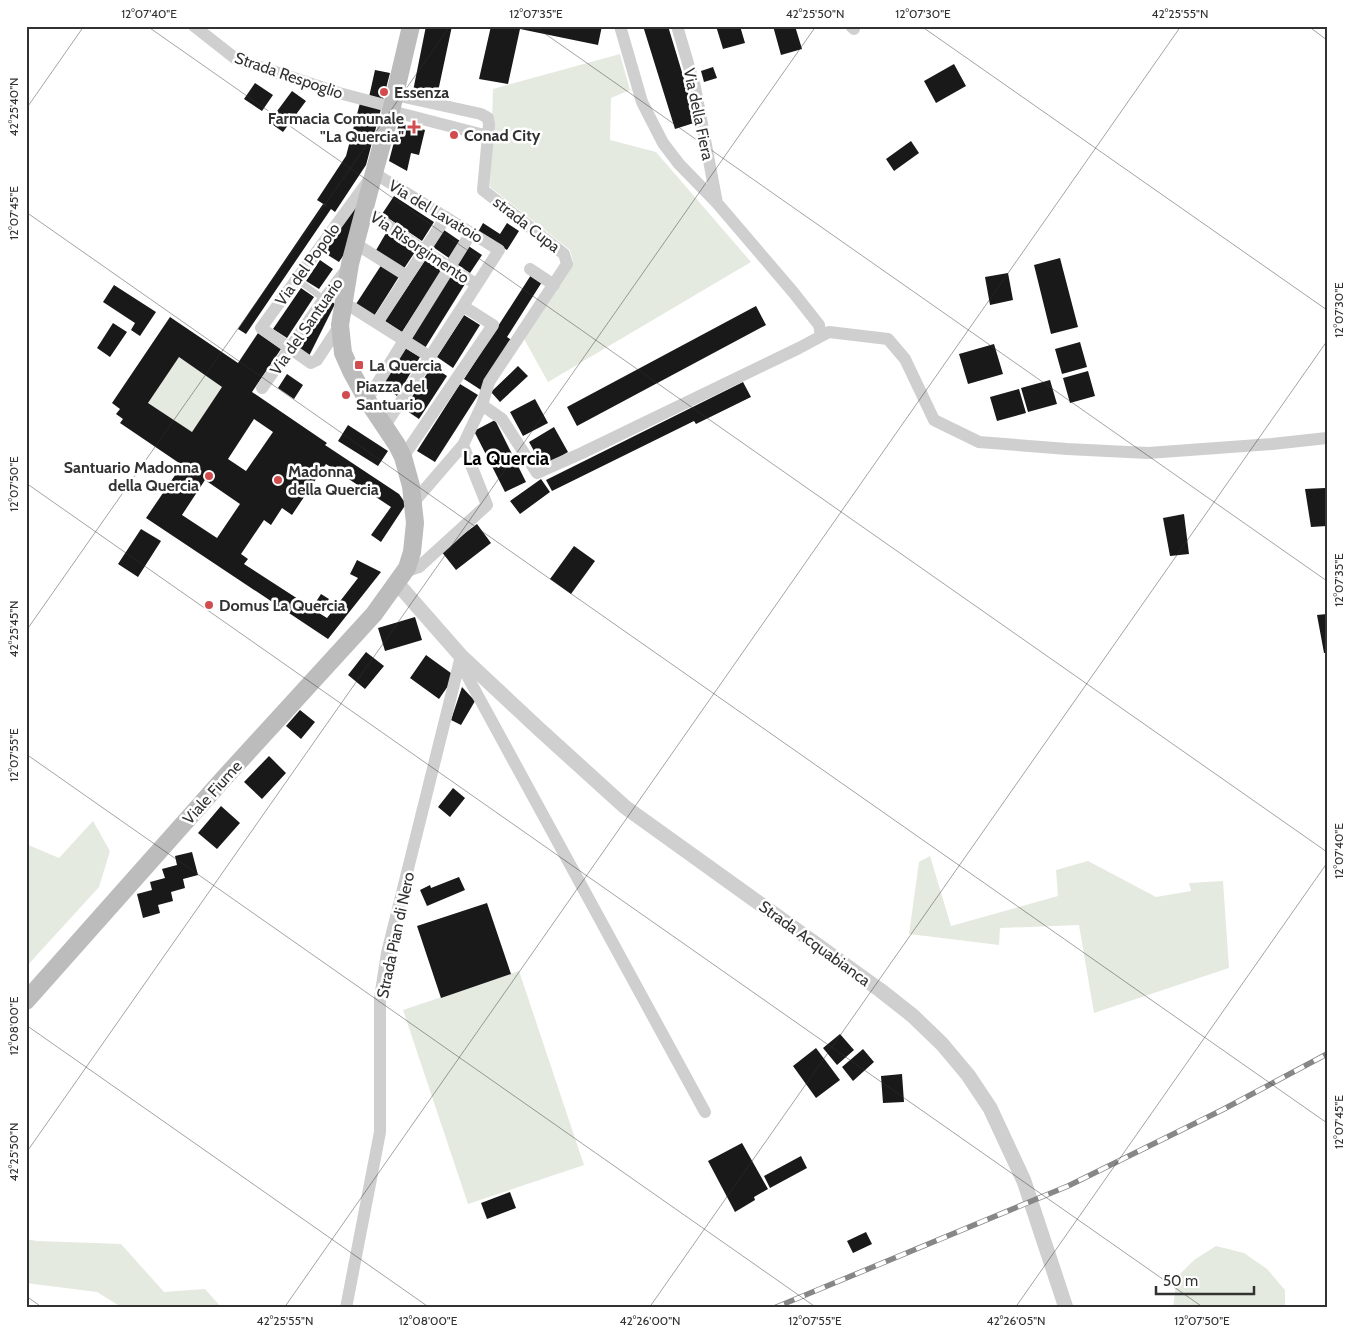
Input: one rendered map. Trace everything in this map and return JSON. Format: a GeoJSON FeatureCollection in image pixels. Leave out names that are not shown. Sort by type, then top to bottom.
{"type":"FeatureCollection","features":[{"type":"Feature","properties":{"kind":"main road","name":"Via del Santuario"},"geometry":{"type":"LineString","coordinates":[[400,578],[412,552],[415,524],[411,486],[403,457],[367,400],[343,353],[340,325],[350,264],[393,105],[412,26]]}},
{"type":"Feature","properties":{"kind":"main road","name":"Viale Fiume"},"geometry":{"type":"LineString","coordinates":[[26,1001],[225,777],[374,614],[400,578]]}},
{"type":"Feature","properties":{"kind":"street","name":"Strada Respoglio"},"geometry":{"type":"LineString","coordinates":[[194,26],[236,59],[339,93],[393,105]]}},
{"type":"Feature","properties":{"kind":"street","name":"Via della Fiera"},"geometry":{"type":"LineString","coordinates":[[620,26],[642,102],[662,143],[793,292],[819,325],[821,336]]}},
{"type":"Feature","properties":{"kind":"street","name":"Via della Fiera"},"geometry":{"type":"LineString","coordinates":[[677,26],[695,87],[716,204]]}},
{"type":"Feature","properties":{"kind":"street"},"geometry":{"type":"LineString","coordinates":[[393,105],[485,116],[489,121],[488,136],[393,105]]}},
{"type":"Feature","properties":{"kind":"street","name":"strada Cupa"},"geometry":{"type":"LineString","coordinates":[[413,504],[463,445],[482,405],[489,382],[567,264],[564,254],[483,190],[488,136]]}},
{"type":"Feature","properties":{"kind":"street","name":"Via del Lavatoio"},"geometry":{"type":"LineString","coordinates":[[374,173],[499,250],[476,284]]}},
{"type":"Feature","properties":{"kind":"street","name":"Via del Popolo"},"geometry":{"type":"LineString","coordinates":[[290,348],[261,328],[374,173]]}},
{"type":"Feature","properties":{"kind":"street","name":"Via Risorgimento"},"geometry":{"type":"LineString","coordinates":[[365,207],[424,251],[476,284]]}},
{"type":"Feature","properties":{"kind":"street"},"geometry":{"type":"LineString","coordinates":[[377,323],[446,217]]}},
{"type":"Feature","properties":{"kind":"street"},"geometry":{"type":"LineString","coordinates":[[367,400],[471,233]]}},
{"type":"Feature","properties":{"kind":"street"},"geometry":{"type":"LineString","coordinates":[[356,244],[407,276]]}},
{"type":"Feature","properties":{"kind":"street","name":"Via del Santuario"},"geometry":{"type":"LineString","coordinates":[[262,388],[350,264]]}},
{"type":"Feature","properties":{"kind":"street"},"geometry":{"type":"LineString","coordinates":[[530,269],[554,285]]}},
{"type":"Feature","properties":{"kind":"street"},"geometry":{"type":"LineString","coordinates":[[384,427],[476,284]]}},
{"type":"Feature","properties":{"kind":"street"},"geometry":{"type":"LineString","coordinates":[[403,457],[493,325],[462,306]]}},
{"type":"Feature","properties":{"kind":"street"},"geometry":{"type":"LineString","coordinates":[[342,307],[353,308],[429,356]]}},
{"type":"Feature","properties":{"kind":"street"},"geometry":{"type":"LineString","coordinates":[[290,348],[311,363],[316,360],[340,325]]}},
{"type":"Feature","properties":{"kind":"street"},"geometry":{"type":"LineString","coordinates":[[482,405],[502,419],[537,473],[599,445],[829,332],[888,339],[905,359],[934,420],[979,442],[1148,453],[1327,438]]}},
{"type":"Feature","properties":{"kind":"street"},"geometry":{"type":"LineString","coordinates":[[400,578],[419,567],[488,506],[463,445]]}},
{"type":"Feature","properties":{"kind":"street","name":"Strada Acquabianca"},"geometry":{"type":"LineString","coordinates":[[400,578],[462,656],[625,807],[880,990],[913,1016],[942,1044],[968,1075],[990,1108],[1024,1181],[1066,1308]]}},
{"type":"Feature","properties":{"kind":"street","name":"Strada Acquabianca"},"geometry":{"type":"LineString","coordinates":[[462,656],[465,672],[705,1112]]}},
{"type":"Feature","properties":{"kind":"street","name":"Strada Pian di Nero"},"geometry":{"type":"LineString","coordinates":[[346,1308],[380,1132],[380,998],[387,953],[462,656]]}},
{"type":"Feature","properties":{"kind":"lane"},"geometry":{"type":"LineString","coordinates":[[296,279],[324,299]]}},
{"type":"Feature","properties":{"kind":"shaded area"},"geometry":{"type":"Polygon","coordinates":[[[620,54],[630,90],[611,98],[610,140],[656,152],[751,262],[548,382],[523,337],[571,267],[573,261],[570,250],[490,187],[493,89],[620,54]]]}},
{"type":"Feature","properties":{"kind":"shaded area"},"geometry":{"type":"Polygon","coordinates":[[[179,357],[222,387],[192,432],[148,403],[179,357]]]}},
{"type":"Feature","properties":{"kind":"shaded area"},"geometry":{"type":"Polygon","coordinates":[[[93,821],[110,851],[99,887],[26,967],[26,844],[59,858],[93,821]]]}},
{"type":"Feature","properties":{"kind":"shaded area"},"geometry":{"type":"Polygon","coordinates":[[[930,856],[951,926],[1058,896],[1056,870],[1088,861],[1156,897],[1191,891],[1189,883],[1223,881],[1229,968],[1094,1013],[1079,925],[1000,928],[999,945],[909,934],[919,862],[930,856]]]}},
{"type":"Feature","properties":{"kind":"shaded area"},"geometry":{"type":"Polygon","coordinates":[[[519,971],[584,1165],[468,1204],[403,1010],[519,971]]]}},
{"type":"Feature","properties":{"kind":"shaded area"},"geometry":{"type":"Polygon","coordinates":[[[26,1239],[121,1244],[164,1292],[205,1289],[222,1308],[123,1308],[97,1292],[26,1283],[26,1239]]]}},
{"type":"Feature","properties":{"kind":"shaded area"},"geometry":{"type":"Polygon","coordinates":[[[1216,1246],[1244,1253],[1267,1269],[1285,1290],[1285,1308],[1173,1308],[1177,1277],[1194,1260],[1216,1246]]]}},
{"type":"Feature","properties":{"kind":"building"},"geometry":{"type":"Polygon","coordinates":[[[426,26],[452,26],[436,101],[412,96],[426,26]]]}},
{"type":"Feature","properties":{"kind":"building"},"geometry":{"type":"Polygon","coordinates":[[[491,26],[602,26],[598,45],[520,29],[508,84],[479,79],[491,26]]]}},
{"type":"Feature","properties":{"kind":"building"},"geometry":{"type":"Polygon","coordinates":[[[643,26],[668,26],[697,122],[675,129],[643,26]]]}},
{"type":"Feature","properties":{"kind":"building"},"geometry":{"type":"Polygon","coordinates":[[[716,26],[740,26],[745,43],[723,49],[716,26]]]}},
{"type":"Feature","properties":{"kind":"building"},"geometry":{"type":"Polygon","coordinates":[[[773,26],[795,26],[802,49],[781,55],[773,26]]]}},
{"type":"Feature","properties":{"kind":"building"},"geometry":{"type":"Polygon","coordinates":[[[954,64],[966,86],[936,103],[924,81],[954,64]]]}},
{"type":"Feature","properties":{"kind":"building"},"geometry":{"type":"Polygon","coordinates":[[[713,67],[717,78],[704,82],[701,71],[713,67]]]}},
{"type":"Feature","properties":{"kind":"building"},"geometry":{"type":"Polygon","coordinates":[[[375,70],[390,73],[383,100],[369,97],[375,70]]]}},
{"type":"Feature","properties":{"kind":"building"},"geometry":{"type":"Polygon","coordinates":[[[255,83],[273,95],[262,111],[244,99],[255,83]]]}},
{"type":"Feature","properties":{"kind":"building"},"geometry":{"type":"Polygon","coordinates":[[[292,91],[306,101],[283,132],[269,122],[292,91]]]}},
{"type":"Feature","properties":{"kind":"building"},"geometry":{"type":"Polygon","coordinates":[[[360,103],[381,109],[366,165],[335,212],[331,209],[246,334],[238,329],[323,204],[328,207],[317,200],[346,156],[360,103]]]}},
{"type":"Feature","properties":{"kind":"building"},"geometry":{"type":"Polygon","coordinates":[[[399,123],[425,130],[419,155],[411,153],[407,171],[389,161],[399,123]]]}},
{"type":"Feature","properties":{"kind":"building"},"geometry":{"type":"Polygon","coordinates":[[[911,141],[919,153],[894,171],[886,159],[911,141]]]}},
{"type":"Feature","properties":{"kind":"building"},"geometry":{"type":"Polygon","coordinates":[[[394,196],[434,222],[422,241],[382,214],[394,196]]]}},
{"type":"Feature","properties":{"kind":"building"},"geometry":{"type":"Polygon","coordinates":[[[353,206],[361,211],[353,241],[339,262],[323,252],[353,206]]]}},
{"type":"Feature","properties":{"kind":"building"},"geometry":{"type":"Polygon","coordinates":[[[483,223],[500,234],[507,223],[519,231],[507,250],[478,232],[483,223]]]}},
{"type":"Feature","properties":{"kind":"building"},"geometry":{"type":"Polygon","coordinates":[[[444,230],[460,241],[449,258],[433,247],[444,230]]]}},
{"type":"Feature","properties":{"kind":"building"},"geometry":{"type":"Polygon","coordinates":[[[386,233],[415,252],[403,270],[375,252],[386,233]]]}},
{"type":"Feature","properties":{"kind":"building"},"geometry":{"type":"Polygon","coordinates":[[[467,245],[482,255],[470,273],[455,263],[467,245]]]}},
{"type":"Feature","properties":{"kind":"building"},"geometry":{"type":"Polygon","coordinates":[[[1060,258],[1078,327],[1051,334],[1034,265],[1060,258]]]}},
{"type":"Feature","properties":{"kind":"building"},"geometry":{"type":"Polygon","coordinates":[[[426,259],[442,270],[402,332],[385,321],[426,259]]]}},
{"type":"Feature","properties":{"kind":"building"},"geometry":{"type":"Polygon","coordinates":[[[320,260],[333,269],[319,289],[306,281],[320,260]]]}},
{"type":"Feature","properties":{"kind":"building"},"geometry":{"type":"Polygon","coordinates":[[[382,264],[400,275],[374,316],[356,304],[382,264]]]}},
{"type":"Feature","properties":{"kind":"building"},"geometry":{"type":"Polygon","coordinates":[[[1008,273],[1013,300],[990,305],[985,277],[1008,273]]]}},
{"type":"Feature","properties":{"kind":"building"},"geometry":{"type":"Polygon","coordinates":[[[450,275],[465,284],[425,348],[410,339],[450,275]]]}},
{"type":"Feature","properties":{"kind":"building"},"geometry":{"type":"Polygon","coordinates":[[[531,275],[542,282],[507,337],[513,341],[481,390],[464,379],[531,275]]]}},
{"type":"Feature","properties":{"kind":"building"},"geometry":{"type":"Polygon","coordinates":[[[114,285],[156,312],[140,336],[131,330],[135,323],[103,302],[114,285]]]}},
{"type":"Feature","properties":{"kind":"building"},"geometry":{"type":"Polygon","coordinates":[[[301,288],[314,297],[287,338],[273,329],[301,288]]]}},
{"type":"Feature","properties":{"kind":"building"},"geometry":{"type":"Polygon","coordinates":[[[328,299],[335,304],[309,356],[296,347],[328,299]]]}},
{"type":"Feature","properties":{"kind":"building"},"geometry":{"type":"Polygon","coordinates":[[[756,306],[766,325],[577,426],[567,407],[756,306]]]}},
{"type":"Feature","properties":{"kind":"building"},"geometry":{"type":"Polygon","coordinates":[[[464,315],[480,325],[453,368],[437,357],[464,315]]]}},
{"type":"Feature","properties":{"kind":"building","name":"Santuario Madonna della Quercia"},"geometry":{"type":"Polygon","coordinates":[[[170,317],[238,363],[258,333],[281,349],[252,392],[327,443],[325,445],[399,494],[406,504],[381,542],[371,535],[391,507],[326,464],[292,515],[282,508],[271,525],[264,520],[241,554],[248,559],[244,564],[312,608],[321,594],[329,599],[319,613],[327,618],[358,578],[350,574],[357,560],[381,572],[328,639],[146,518],[182,465],[120,423],[123,419],[116,414],[120,409],[112,403],[170,317]],[[179,357],[148,403],[192,432],[222,387],[179,357]],[[254,419],[228,459],[246,471],[273,432],[254,419]],[[205,480],[182,515],[217,538],[240,504],[205,480]]]}},
{"type":"Feature","properties":{"kind":"building"},"geometry":{"type":"Polygon","coordinates":[[[113,323],[127,332],[110,357],[97,348],[113,323]]]}},
{"type":"Feature","properties":{"kind":"building"},"geometry":{"type":"Polygon","coordinates":[[[1080,342],[1087,367],[1062,374],[1055,349],[1080,342]]]}},
{"type":"Feature","properties":{"kind":"building"},"geometry":{"type":"Polygon","coordinates":[[[994,344],[1003,374],[968,384],[959,354],[994,344]]]}},
{"type":"Feature","properties":{"kind":"building"},"geometry":{"type":"Polygon","coordinates":[[[405,348],[420,357],[397,396],[382,386],[405,348]]]}},
{"type":"Feature","properties":{"kind":"building"},"geometry":{"type":"Polygon","coordinates":[[[432,366],[447,376],[419,419],[404,409],[432,366]]]}},
{"type":"Feature","properties":{"kind":"building"},"geometry":{"type":"Polygon","coordinates":[[[518,366],[528,376],[500,402],[491,392],[518,366]]]}},
{"type":"Feature","properties":{"kind":"building"},"geometry":{"type":"Polygon","coordinates":[[[1088,371],[1095,396],[1070,403],[1063,378],[1088,371]]]}},
{"type":"Feature","properties":{"kind":"building"},"geometry":{"type":"Polygon","coordinates":[[[287,374],[303,385],[294,399],[278,388],[287,374]]]}},
{"type":"Feature","properties":{"kind":"building"},"geometry":{"type":"Polygon","coordinates":[[[1050,380],[1057,404],[1028,412],[1021,388],[1050,380]]]}},
{"type":"Feature","properties":{"kind":"building"},"geometry":{"type":"Polygon","coordinates":[[[743,382],[751,397],[696,424],[694,421],[552,491],[546,480],[743,382]]]}},
{"type":"Feature","properties":{"kind":"building"},"geometry":{"type":"Polygon","coordinates":[[[460,384],[478,395],[435,462],[417,451],[460,384]]]}},
{"type":"Feature","properties":{"kind":"building"},"geometry":{"type":"Polygon","coordinates":[[[1019,389],[1026,413],[997,421],[990,397],[1019,389]]]}},
{"type":"Feature","properties":{"kind":"building"},"geometry":{"type":"Polygon","coordinates":[[[535,399],[548,423],[523,436],[510,412],[535,399]]]}},
{"type":"Feature","properties":{"kind":"building"},"geometry":{"type":"Polygon","coordinates":[[[495,420],[526,482],[505,492],[474,431],[495,420]]]}},
{"type":"Feature","properties":{"kind":"building"},"geometry":{"type":"Polygon","coordinates":[[[348,425],[388,451],[378,466],[338,441],[348,425]]]}},
{"type":"Feature","properties":{"kind":"building"},"geometry":{"type":"Polygon","coordinates":[[[554,427],[568,452],[543,467],[529,442],[554,427]]]}},
{"type":"Feature","properties":{"kind":"building"},"geometry":{"type":"Polygon","coordinates":[[[541,479],[550,492],[520,514],[510,501],[541,479]]]}},
{"type":"Feature","properties":{"kind":"building"},"geometry":{"type":"Polygon","coordinates":[[[1325,488],[1327,496],[1327,526],[1311,527],[1305,489],[1325,488]]]}},
{"type":"Feature","properties":{"kind":"building"},"geometry":{"type":"Polygon","coordinates":[[[1184,514],[1189,554],[1170,556],[1163,518],[1184,514]]]}},
{"type":"Feature","properties":{"kind":"building"},"geometry":{"type":"Polygon","coordinates":[[[477,524],[491,543],[456,570],[441,551],[477,524]]]}},
{"type":"Feature","properties":{"kind":"building"},"geometry":{"type":"Polygon","coordinates":[[[141,529],[161,541],[138,577],[118,564],[141,529]]]}},
{"type":"Feature","properties":{"kind":"building"},"geometry":{"type":"Polygon","coordinates":[[[574,546],[595,561],[571,594],[550,579],[574,546]]]}},
{"type":"Feature","properties":{"kind":"building"},"geometry":{"type":"Polygon","coordinates":[[[1327,614],[1327,653],[1324,653],[1317,615],[1327,614]]]}},
{"type":"Feature","properties":{"kind":"building"},"geometry":{"type":"Polygon","coordinates":[[[415,617],[422,640],[385,651],[378,628],[415,617]]]}},
{"type":"Feature","properties":{"kind":"building"},"geometry":{"type":"Polygon","coordinates":[[[366,652],[384,666],[365,689],[348,675],[366,652]]]}},
{"type":"Feature","properties":{"kind":"building"},"geometry":{"type":"Polygon","coordinates":[[[426,655],[455,676],[439,699],[410,678],[426,655]]]}},
{"type":"Feature","properties":{"kind":"building"},"geometry":{"type":"Polygon","coordinates":[[[462,687],[475,701],[461,725],[451,720],[462,687]]]}},
{"type":"Feature","properties":{"kind":"building"},"geometry":{"type":"Polygon","coordinates":[[[300,710],[315,722],[301,739],[286,726],[300,710]]]}},
{"type":"Feature","properties":{"kind":"building"},"geometry":{"type":"Polygon","coordinates":[[[269,756],[286,773],[262,799],[244,782],[269,756]]]}},
{"type":"Feature","properties":{"kind":"building"},"geometry":{"type":"Polygon","coordinates":[[[453,788],[465,798],[450,817],[438,807],[453,788]]]}},
{"type":"Feature","properties":{"kind":"building"},"geometry":{"type":"Polygon","coordinates":[[[221,806],[240,823],[217,849],[198,833],[221,806]]]}},
{"type":"Feature","properties":{"kind":"building"},"geometry":{"type":"Polygon","coordinates":[[[192,852],[198,875],[183,879],[185,888],[171,892],[173,901],[158,905],[160,913],[143,918],[137,894],[152,890],[150,882],[165,878],[162,869],[177,865],[175,856],[192,852]]]}},
{"type":"Feature","properties":{"kind":"building"},"geometry":{"type":"Polygon","coordinates":[[[459,877],[465,890],[427,906],[420,890],[430,885],[431,888],[459,877]]]}},
{"type":"Feature","properties":{"kind":"building"},"geometry":{"type":"Polygon","coordinates":[[[487,903],[511,974],[441,998],[417,926],[487,903]]]}},
{"type":"Feature","properties":{"kind":"building"},"geometry":{"type":"Polygon","coordinates":[[[840,1034],[854,1050],[837,1065],[823,1048],[840,1034]]]}},
{"type":"Feature","properties":{"kind":"building"},"geometry":{"type":"Polygon","coordinates":[[[816,1048],[840,1080],[816,1098],[793,1066],[816,1048]]]}},
{"type":"Feature","properties":{"kind":"building"},"geometry":{"type":"Polygon","coordinates":[[[863,1049],[874,1062],[853,1081],[842,1067],[863,1049]]]}},
{"type":"Feature","properties":{"kind":"building"},"geometry":{"type":"Polygon","coordinates":[[[902,1074],[904,1102],[883,1103],[881,1076],[902,1074]]]}},
{"type":"Feature","properties":{"kind":"building"},"geometry":{"type":"Polygon","coordinates":[[[742,1143],[768,1189],[754,1197],[755,1200],[735,1212],[708,1161],[742,1143]]]}},
{"type":"Feature","properties":{"kind":"building"},"geometry":{"type":"Polygon","coordinates":[[[801,1156],[807,1168],[770,1188],[764,1176],[801,1156]]]}},
{"type":"Feature","properties":{"kind":"building"},"geometry":{"type":"Polygon","coordinates":[[[510,1192],[516,1208],[487,1219],[481,1203],[510,1192]]]}},
{"type":"Feature","properties":{"kind":"building"},"geometry":{"type":"Polygon","coordinates":[[[866,1232],[872,1244],[853,1253],[847,1241],[866,1232]]]}},
{"type":"Feature","properties":{"kind":"railway"},"geometry":{"type":"LineString","coordinates":[[774,1308],[1068,1186],[1222,1110],[1327,1054]]}},
{"type":"Feature","properties":{"kind":"place","name":"Essenza"},"geometry":{"type":"Point","coordinates":[384,92]}},
{"type":"Feature","properties":{"kind":"place","name":"Farmacia Comunale \"La Quercia\""},"geometry":{"type":"Point","coordinates":[414,127]}},
{"type":"Feature","properties":{"kind":"place","name":"Conad City"},"geometry":{"type":"Point","coordinates":[454,135]}},
{"type":"Feature","properties":{"kind":"place","name":"La Quercia"},"geometry":{"type":"Point","coordinates":[359,365]}},
{"type":"Feature","properties":{"kind":"place","name":"Piazza del Santuario"},"geometry":{"type":"Point","coordinates":[346,395]}},
{"type":"Feature","properties":{"kind":"place","name":"Santuario Madonna della Quercia"},"geometry":{"type":"Point","coordinates":[209,476]}},
{"type":"Feature","properties":{"kind":"place","name":"Madonna della Quercia"},"geometry":{"type":"Point","coordinates":[278,480]}},
{"type":"Feature","properties":{"kind":"place","name":"Domus La Quercia"},"geometry":{"type":"Point","coordinates":[209,605]}},
{"type":"Feature","properties":{"kind":"district","name":"La Quercia"},"geometry":{"type":"Point","coordinates":[506,458]}}]}
